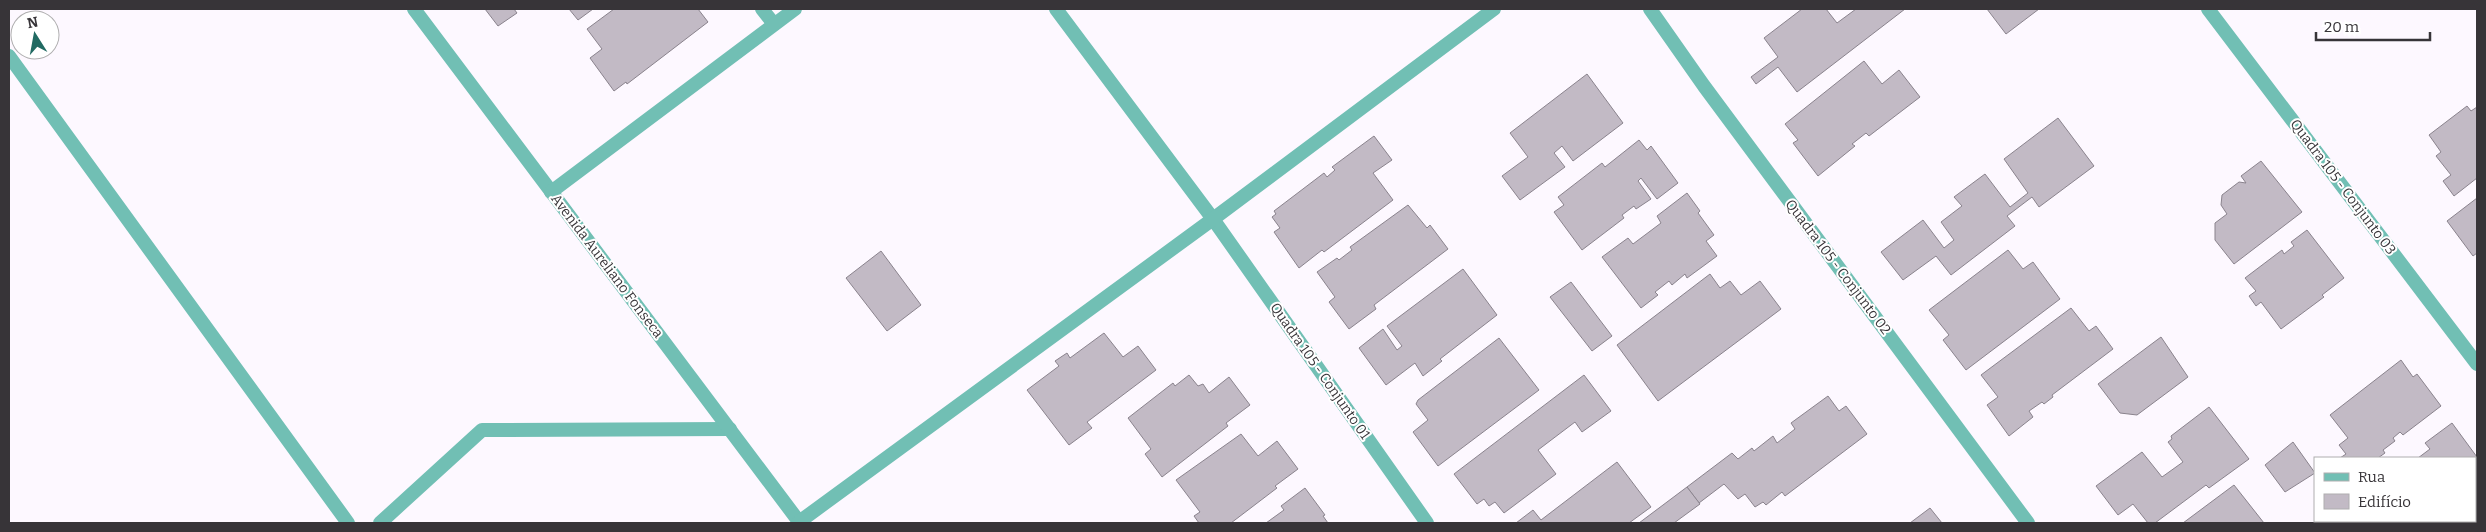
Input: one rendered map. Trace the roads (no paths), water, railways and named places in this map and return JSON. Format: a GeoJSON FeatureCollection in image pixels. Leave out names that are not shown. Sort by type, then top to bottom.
{"type":"FeatureCollection","features":[{"type":"Feature","properties":{"kind":"street","name":"Avenida Aureliano Fonseca"},"geometry":{"type":"LineString","coordinates":[[414,9],[800,523]]}},
{"type":"Feature","properties":{"kind":"street"},"geometry":{"type":"LineString","coordinates":[[762,9],[774,24]]}},
{"type":"Feature","properties":{"kind":"street"},"geometry":{"type":"LineString","coordinates":[[551,192],[795,9]]}},
{"type":"Feature","properties":{"kind":"street","name":"Quadra 105 - Conjunto 01"},"geometry":{"type":"LineString","coordinates":[[1056,9],[1213,219],[1426,523]]}},
{"type":"Feature","properties":{"kind":"street"},"geometry":{"type":"LineString","coordinates":[[800,523],[1213,219],[1494,9]]}},
{"type":"Feature","properties":{"kind":"street","name":"Quadra 105 - Conjunto 02"},"geometry":{"type":"LineString","coordinates":[[1650,9],[1710,94],[2028,523]]}},
{"type":"Feature","properties":{"kind":"street","name":"Quadra 105 - Conjunto 03"},"geometry":{"type":"LineString","coordinates":[[2208,9],[2477,364]]}},
{"type":"Feature","properties":{"kind":"street"},"geometry":{"type":"LineString","coordinates":[[9,56],[348,523]]}},
{"type":"Feature","properties":{"kind":"street"},"geometry":{"type":"LineString","coordinates":[[380,523],[482,430],[730,429]]}}]}
